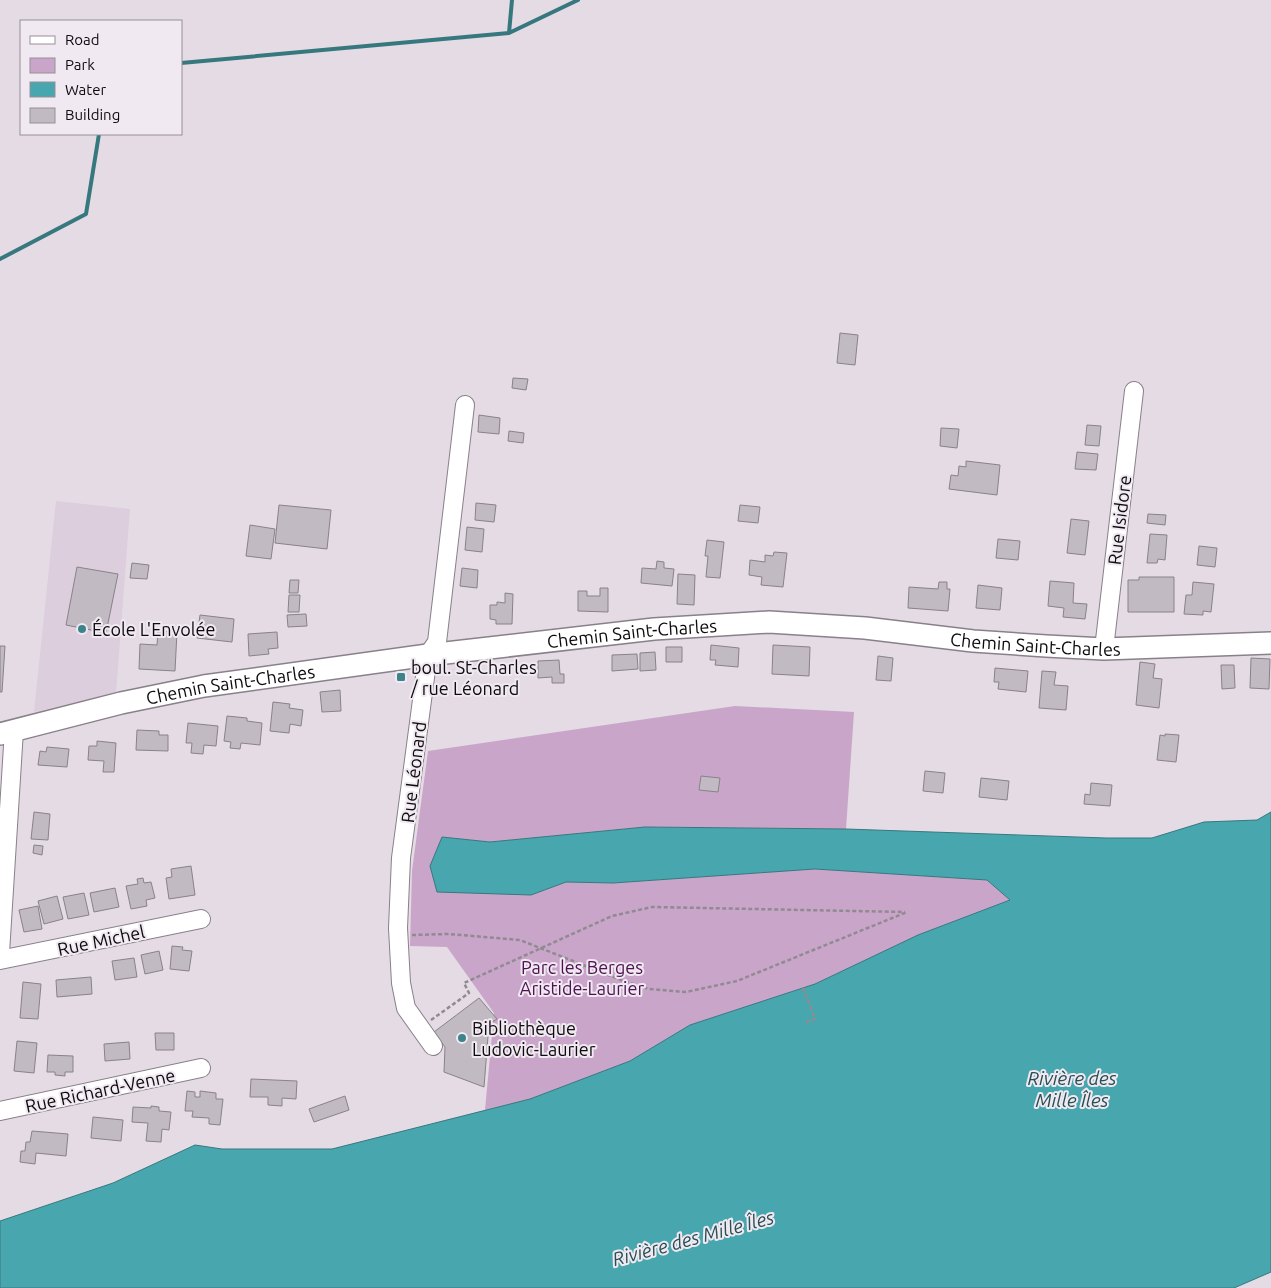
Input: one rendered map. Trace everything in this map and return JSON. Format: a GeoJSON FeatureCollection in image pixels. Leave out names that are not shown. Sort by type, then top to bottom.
{"type":"FeatureCollection","features":[{"type":"Feature","properties":{"kind":"main road","name":"Chemin Saint-Charles"},"geometry":{"type":"LineString","coordinates":[[7,732],[121,703],[204,686],[428,655],[654,630],[769,622],[866,628],[982,642],[1104,649],[1271,643]]}},
{"type":"Feature","properties":{"kind":"street","name":"Rue Isidore"},"geometry":{"type":"LineString","coordinates":[[1104,649],[1134,391]]}},
{"type":"Feature","properties":{"kind":"street","name":"Rue Léonard"},"geometry":{"type":"LineString","coordinates":[[433,1046],[406,1008],[401,982],[398,935],[402,858],[428,655],[437,642],[465,405]]}},
{"type":"Feature","properties":{"kind":"street"},"geometry":{"type":"LineString","coordinates":[[0,953],[7,732]]}},
{"type":"Feature","properties":{"kind":"street","name":"Rue Michel"},"geometry":{"type":"LineString","coordinates":[[0,960],[201,919]]}},
{"type":"Feature","properties":{"kind":"street","name":"Rue Richard-Venne"},"geometry":{"type":"LineString","coordinates":[[0,1111],[200,1068]]}},
{"type":"Feature","properties":{"kind":"path"},"geometry":{"type":"LineString","coordinates":[[398,935],[448,934],[520,940],[542,949],[649,989],[686,992],[737,981],[907,912],[652,907],[612,916],[542,949],[464,983],[469,993],[420,1028]]}},
{"type":"Feature","properties":{"kind":"path"},"geometry":{"type":"LineString","coordinates":[[803,988],[815,1020],[804,1023]]}},
{"type":"Feature","properties":{"kind":"shaded area","name":"École L'Envolée"},"geometry":{"type":"Polygon","coordinates":[[[56,501],[130,509],[116,693],[34,712],[56,501]]]}},
{"type":"Feature","properties":{"kind":"green space","name":"Parc les Berges Aristide-Laurier"},"geometry":{"type":"Polygon","coordinates":[[[735,706],[854,712],[846,829],[645,827],[490,842],[443,837],[531,895],[566,882],[613,883],[815,869],[987,880],[1010,900],[918,935],[815,984],[690,1025],[630,1061],[530,1099],[485,1110],[494,1013],[447,947],[410,946],[412,871],[428,751],[735,706]]]}},
{"type":"Feature","properties":{"kind":"water","name":"Rivière des Mille Îles"},"geometry":{"type":"Polygon","coordinates":[[[1271,812],[1271,1272],[1234,1288],[0,1288],[0,1221],[113,1183],[195,1145],[222,1149],[332,1149],[530,1099],[630,1061],[690,1025],[815,984],[918,935],[1010,900],[987,880],[815,869],[613,883],[566,882],[531,895],[437,892],[430,866],[442,837],[490,842],[645,827],[846,829],[1152,838],[1204,822],[1257,820],[1271,812]]]}},
{"type":"Feature","properties":{"kind":"building"},"geometry":{"type":"Polygon","coordinates":[[[840,333],[858,335],[855,365],[837,363],[840,333]]]}},
{"type":"Feature","properties":{"kind":"building"},"geometry":{"type":"Polygon","coordinates":[[[513,378],[528,379],[526,390],[512,388],[513,378]]]}},
{"type":"Feature","properties":{"kind":"building"},"geometry":{"type":"Polygon","coordinates":[[[479,415],[500,418],[499,434],[478,432],[479,415]]]}},
{"type":"Feature","properties":{"kind":"building"},"geometry":{"type":"Polygon","coordinates":[[[1087,425],[1101,426],[1099,446],[1085,445],[1087,425]]]}},
{"type":"Feature","properties":{"kind":"building"},"geometry":{"type":"Polygon","coordinates":[[[941,428],[959,429],[957,448],[940,446],[941,428]]]}},
{"type":"Feature","properties":{"kind":"building"},"geometry":{"type":"Polygon","coordinates":[[[509,431],[524,433],[523,443],[508,441],[509,431]]]}},
{"type":"Feature","properties":{"kind":"building"},"geometry":{"type":"Polygon","coordinates":[[[1077,452],[1098,454],[1096,470],[1075,469],[1077,452]]]}},
{"type":"Feature","properties":{"kind":"building"},"geometry":{"type":"Polygon","coordinates":[[[966,461],[1000,465],[997,495],[949,489],[951,475],[958,476],[959,466],[966,467],[966,461]]]}},
{"type":"Feature","properties":{"kind":"building"},"geometry":{"type":"Polygon","coordinates":[[[476,503],[496,505],[494,522],[475,520],[476,503]]]}},
{"type":"Feature","properties":{"kind":"building"},"geometry":{"type":"Polygon","coordinates":[[[279,505],[331,510],[327,549],[275,543],[279,505]]]}},
{"type":"Feature","properties":{"kind":"building"},"geometry":{"type":"Polygon","coordinates":[[[740,505],[760,507],[758,523],[738,521],[740,505]]]}},
{"type":"Feature","properties":{"kind":"building"},"geometry":{"type":"Polygon","coordinates":[[[1148,514],[1166,515],[1165,525],[1147,523],[1148,514]]]}},
{"type":"Feature","properties":{"kind":"building"},"geometry":{"type":"Polygon","coordinates":[[[1071,519],[1089,521],[1085,555],[1067,553],[1071,519]]]}},
{"type":"Feature","properties":{"kind":"building"},"geometry":{"type":"Polygon","coordinates":[[[250,525],[275,529],[271,559],[246,556],[250,525]]]}},
{"type":"Feature","properties":{"kind":"building"},"geometry":{"type":"Polygon","coordinates":[[[467,527],[484,529],[482,552],[465,550],[467,527]]]}},
{"type":"Feature","properties":{"kind":"building"},"geometry":{"type":"Polygon","coordinates":[[[1150,534],[1167,535],[1165,560],[1158,559],[1157,563],[1147,563],[1150,534]]]}},
{"type":"Feature","properties":{"kind":"building"},"geometry":{"type":"Polygon","coordinates":[[[998,539],[1020,541],[1018,560],[996,558],[998,539]]]}},
{"type":"Feature","properties":{"kind":"building"},"geometry":{"type":"Polygon","coordinates":[[[707,540],[724,542],[720,578],[706,577],[708,556],[705,556],[707,540]]]}},
{"type":"Feature","properties":{"kind":"building"},"geometry":{"type":"Polygon","coordinates":[[[1199,546],[1217,548],[1215,567],[1197,565],[1199,546]]]}},
{"type":"Feature","properties":{"kind":"building"},"geometry":{"type":"Polygon","coordinates":[[[774,552],[787,553],[783,587],[761,585],[762,577],[749,575],[750,560],[765,562],[765,555],[773,556],[774,552]]]}},
{"type":"Feature","properties":{"kind":"building"},"geometry":{"type":"Polygon","coordinates":[[[657,561],[664,562],[664,568],[674,569],[672,586],[641,583],[642,568],[656,569],[657,561]]]}},
{"type":"Feature","properties":{"kind":"building"},"geometry":{"type":"Polygon","coordinates":[[[132,563],[149,565],[147,579],[130,578],[132,563]]]}},
{"type":"Feature","properties":{"kind":"building"},"geometry":{"type":"Polygon","coordinates":[[[77,567],[118,574],[106,633],[66,625],[77,567]]]}},
{"type":"Feature","properties":{"kind":"building"},"geometry":{"type":"Polygon","coordinates":[[[462,568],[478,570],[477,588],[460,586],[462,568]]]}},
{"type":"Feature","properties":{"kind":"building"},"geometry":{"type":"Polygon","coordinates":[[[678,574],[695,575],[694,605],[677,604],[678,574]]]}},
{"type":"Feature","properties":{"kind":"building"},"geometry":{"type":"Polygon","coordinates":[[[1139,577],[1174,577],[1174,612],[1128,612],[1128,580],[1139,580],[1139,577]]]}},
{"type":"Feature","properties":{"kind":"building"},"geometry":{"type":"Polygon","coordinates":[[[290,580],[299,580],[298,593],[289,593],[290,580]]]}},
{"type":"Feature","properties":{"kind":"building"},"geometry":{"type":"Polygon","coordinates":[[[1050,581],[1074,583],[1073,603],[1087,604],[1085,619],[1063,617],[1064,608],[1048,606],[1050,581]]]}},
{"type":"Feature","properties":{"kind":"building"},"geometry":{"type":"Polygon","coordinates":[[[939,582],[947,582],[947,589],[950,589],[948,611],[908,608],[909,587],[938,589],[939,582]]]}},
{"type":"Feature","properties":{"kind":"building"},"geometry":{"type":"Polygon","coordinates":[[[1193,582],[1214,584],[1211,612],[1203,611],[1203,615],[1184,614],[1186,595],[1192,595],[1193,582]]]}},
{"type":"Feature","properties":{"kind":"building"},"geometry":{"type":"Polygon","coordinates":[[[978,585],[1002,588],[1000,610],[976,608],[978,585]]]}},
{"type":"Feature","properties":{"kind":"building"},"geometry":{"type":"Polygon","coordinates":[[[600,588],[608,588],[608,612],[578,611],[578,591],[587,591],[587,596],[600,596],[600,588]]]}},
{"type":"Feature","properties":{"kind":"building"},"geometry":{"type":"Polygon","coordinates":[[[505,593],[513,594],[512,624],[496,624],[496,620],[490,619],[490,605],[497,605],[497,602],[505,603],[505,593]]]}},
{"type":"Feature","properties":{"kind":"building"},"geometry":{"type":"Polygon","coordinates":[[[289,595],[300,595],[299,612],[288,612],[289,595]]]}},
{"type":"Feature","properties":{"kind":"building"},"geometry":{"type":"Polygon","coordinates":[[[306,614],[307,626],[288,627],[287,615],[306,614]]]}},
{"type":"Feature","properties":{"kind":"building"},"geometry":{"type":"Polygon","coordinates":[[[200,615],[234,619],[232,642],[197,638],[200,615]]]}},
{"type":"Feature","properties":{"kind":"building"},"geometry":{"type":"Polygon","coordinates":[[[158,631],[177,632],[175,671],[139,669],[140,644],[157,645],[158,631]]]}},
{"type":"Feature","properties":{"kind":"building"},"geometry":{"type":"Polygon","coordinates":[[[277,632],[278,648],[268,649],[269,654],[249,656],[248,634],[277,632]]]}},
{"type":"Feature","properties":{"kind":"building"},"geometry":{"type":"Polygon","coordinates":[[[711,645],[739,648],[738,667],[715,665],[716,660],[710,660],[711,645]]]}},
{"type":"Feature","properties":{"kind":"building"},"geometry":{"type":"Polygon","coordinates":[[[773,645],[810,647],[809,676],[772,674],[773,645]]]}},
{"type":"Feature","properties":{"kind":"building"},"geometry":{"type":"Polygon","coordinates":[[[0,646],[5,646],[2,692],[0,692],[0,646]]]}},
{"type":"Feature","properties":{"kind":"building"},"geometry":{"type":"Polygon","coordinates":[[[666,647],[682,647],[682,662],[666,662],[666,647]]]}},
{"type":"Feature","properties":{"kind":"building"},"geometry":{"type":"Polygon","coordinates":[[[655,652],[656,670],[640,671],[640,653],[655,652]]]}},
{"type":"Feature","properties":{"kind":"building"},"geometry":{"type":"Polygon","coordinates":[[[637,654],[638,669],[612,671],[612,655],[637,654]]]}},
{"type":"Feature","properties":{"kind":"building"},"geometry":{"type":"Polygon","coordinates":[[[878,656],[893,658],[891,681],[876,680],[878,656]]]}},
{"type":"Feature","properties":{"kind":"building"},"geometry":{"type":"Polygon","coordinates":[[[1251,658],[1270,659],[1269,689],[1250,688],[1251,658]]]}},
{"type":"Feature","properties":{"kind":"building"},"geometry":{"type":"Polygon","coordinates":[[[559,660],[560,674],[564,674],[564,683],[552,683],[552,677],[538,678],[538,661],[559,660]]]}},
{"type":"Feature","properties":{"kind":"building"},"geometry":{"type":"Polygon","coordinates":[[[1140,662],[1155,664],[1153,678],[1162,679],[1159,708],[1136,705],[1140,662]]]}},
{"type":"Feature","properties":{"kind":"building"},"geometry":{"type":"Polygon","coordinates":[[[1221,665],[1234,665],[1235,688],[1222,689],[1221,665]]]}},
{"type":"Feature","properties":{"kind":"building"},"geometry":{"type":"Polygon","coordinates":[[[995,668],[1028,671],[1026,692],[998,689],[999,682],[994,682],[995,668]]]}},
{"type":"Feature","properties":{"kind":"building"},"geometry":{"type":"Polygon","coordinates":[[[1042,671],[1056,672],[1054,685],[1068,686],[1066,710],[1039,708],[1042,671]]]}},
{"type":"Feature","properties":{"kind":"building"},"geometry":{"type":"Polygon","coordinates":[[[340,690],[341,711],[322,712],[320,692],[340,690]]]}},
{"type":"Feature","properties":{"kind":"building"},"geometry":{"type":"Polygon","coordinates":[[[273,702],[290,704],[289,708],[303,710],[301,726],[290,724],[289,733],[270,731],[273,702]]]}},
{"type":"Feature","properties":{"kind":"building"},"geometry":{"type":"Polygon","coordinates":[[[227,716],[247,718],[247,721],[262,723],[260,745],[241,743],[240,749],[230,748],[231,742],[224,741],[227,716]]]}},
{"type":"Feature","properties":{"kind":"building"},"geometry":{"type":"Polygon","coordinates":[[[188,723],[218,726],[216,746],[204,745],[203,754],[191,753],[192,743],[186,743],[188,723]]]}},
{"type":"Feature","properties":{"kind":"building"},"geometry":{"type":"Polygon","coordinates":[[[137,730],[159,731],[159,735],[168,735],[168,751],[136,750],[137,730]]]}},
{"type":"Feature","properties":{"kind":"building"},"geometry":{"type":"Polygon","coordinates":[[[1165,734],[1179,735],[1176,762],[1157,760],[1160,735],[1165,736],[1165,734]]]}},
{"type":"Feature","properties":{"kind":"building"},"geometry":{"type":"Polygon","coordinates":[[[97,741],[116,743],[114,772],[103,772],[104,761],[88,760],[89,746],[97,746],[97,741]]]}},
{"type":"Feature","properties":{"kind":"building"},"geometry":{"type":"Polygon","coordinates":[[[47,747],[69,749],[67,767],[38,765],[40,751],[46,752],[47,747]]]}},
{"type":"Feature","properties":{"kind":"building"},"geometry":{"type":"Polygon","coordinates":[[[925,771],[945,773],[943,793],[923,791],[925,771]]]}},
{"type":"Feature","properties":{"kind":"building"},"geometry":{"type":"Polygon","coordinates":[[[701,776],[720,778],[718,792],[699,790],[701,776]]]}},
{"type":"Feature","properties":{"kind":"building"},"geometry":{"type":"Polygon","coordinates":[[[981,778],[1009,781],[1007,800],[979,797],[981,778]]]}},
{"type":"Feature","properties":{"kind":"building"},"geometry":{"type":"Polygon","coordinates":[[[1091,783],[1112,785],[1110,806],[1084,804],[1085,794],[1090,795],[1091,783]]]}},
{"type":"Feature","properties":{"kind":"building"},"geometry":{"type":"Polygon","coordinates":[[[34,812],[50,814],[48,840],[31,839],[34,812]]]}},
{"type":"Feature","properties":{"kind":"building"},"geometry":{"type":"Polygon","coordinates":[[[34,845],[43,846],[42,855],[33,853],[34,845]]]}},
{"type":"Feature","properties":{"kind":"building"},"geometry":{"type":"Polygon","coordinates":[[[191,866],[195,895],[169,899],[166,878],[172,877],[171,869],[191,866]]]}},
{"type":"Feature","properties":{"kind":"building"},"geometry":{"type":"Polygon","coordinates":[[[143,878],[144,883],[151,882],[155,898],[146,900],[147,906],[131,909],[126,886],[138,884],[137,879],[143,878]]]}},
{"type":"Feature","properties":{"kind":"building"},"geometry":{"type":"Polygon","coordinates":[[[115,888],[119,907],[94,912],[90,893],[115,888]]]}},
{"type":"Feature","properties":{"kind":"building"},"geometry":{"type":"Polygon","coordinates":[[[84,893],[89,915],[68,919],[63,897],[84,893]]]}},
{"type":"Feature","properties":{"kind":"building"},"geometry":{"type":"Polygon","coordinates":[[[57,896],[63,919],[44,924],[38,901],[57,896]]]}},
{"type":"Feature","properties":{"kind":"building"},"geometry":{"type":"Polygon","coordinates":[[[38,906],[42,929],[24,932],[19,910],[38,906]]]}},
{"type":"Feature","properties":{"kind":"building"},"geometry":{"type":"Polygon","coordinates":[[[172,946],[183,947],[182,950],[192,951],[189,971],[170,969],[172,946]]]}},
{"type":"Feature","properties":{"kind":"building"},"geometry":{"type":"Polygon","coordinates":[[[159,951],[163,970],[145,974],[141,955],[159,951]]]}},
{"type":"Feature","properties":{"kind":"building"},"geometry":{"type":"Polygon","coordinates":[[[134,958],[137,977],[115,980],[112,961],[134,958]]]}},
{"type":"Feature","properties":{"kind":"building"},"geometry":{"type":"Polygon","coordinates":[[[91,977],[92,994],[57,997],[56,980],[91,977]]]}},
{"type":"Feature","properties":{"kind":"building"},"geometry":{"type":"Polygon","coordinates":[[[23,982],[41,984],[38,1019],[20,1018],[23,982]]]}},
{"type":"Feature","properties":{"kind":"building"},"geometry":{"type":"Polygon","coordinates":[[[479,998],[497,1019],[489,1024],[484,1087],[444,1072],[445,1047],[434,1032],[479,998]]]}},
{"type":"Feature","properties":{"kind":"building"},"geometry":{"type":"Polygon","coordinates":[[[155,1033],[174,1033],[174,1050],[156,1050],[155,1033]]]}},
{"type":"Feature","properties":{"kind":"building"},"geometry":{"type":"Polygon","coordinates":[[[17,1041],[37,1043],[34,1073],[14,1071],[17,1041]]]}},
{"type":"Feature","properties":{"kind":"building"},"geometry":{"type":"Polygon","coordinates":[[[129,1042],[130,1059],[105,1061],[104,1044],[129,1042]]]}},
{"type":"Feature","properties":{"kind":"building"},"geometry":{"type":"Polygon","coordinates":[[[48,1055],[73,1056],[73,1072],[65,1072],[65,1076],[55,1075],[55,1072],[47,1072],[48,1055]]]}},
{"type":"Feature","properties":{"kind":"building"},"geometry":{"type":"Polygon","coordinates":[[[251,1079],[297,1081],[296,1099],[282,1098],[282,1106],[268,1105],[268,1097],[250,1097],[251,1079]]]}},
{"type":"Feature","properties":{"kind":"building"},"geometry":{"type":"Polygon","coordinates":[[[187,1091],[195,1092],[195,1097],[200,1097],[200,1091],[216,1093],[216,1099],[223,1099],[220,1125],[209,1124],[209,1118],[192,1117],[193,1111],[185,1111],[187,1091]]]}},
{"type":"Feature","properties":{"kind":"building"},"geometry":{"type":"Polygon","coordinates":[[[345,1096],[349,1110],[314,1122],[309,1109],[345,1096]]]}},
{"type":"Feature","properties":{"kind":"building"},"geometry":{"type":"Polygon","coordinates":[[[151,1106],[159,1107],[159,1111],[171,1112],[169,1130],[162,1129],[161,1142],[146,1141],[148,1123],[132,1122],[133,1107],[151,1108],[151,1106]]]}},
{"type":"Feature","properties":{"kind":"building"},"geometry":{"type":"Polygon","coordinates":[[[93,1117],[123,1120],[121,1141],[91,1138],[93,1117]]]}},
{"type":"Feature","properties":{"kind":"building"},"geometry":{"type":"Polygon","coordinates":[[[32,1131],[68,1134],[66,1156],[36,1153],[35,1164],[20,1162],[21,1151],[25,1151],[26,1142],[30,1142],[32,1131]]]}},
{"type":"Feature","properties":{"kind":"waterway"},"geometry":{"type":"LineString","coordinates":[[512,0],[509,33],[578,0]]}},
{"type":"Feature","properties":{"kind":"waterway"},"geometry":{"type":"LineString","coordinates":[[182,63],[509,33]]}},
{"type":"Feature","properties":{"kind":"waterway"},"geometry":{"type":"LineString","coordinates":[[0,259],[86,214],[99,135]]}},
{"type":"Feature","properties":{"kind":"place","name":"École L'Envolée"},"geometry":{"type":"Point","coordinates":[82,629]}},
{"type":"Feature","properties":{"kind":"place","name":"boul. St-Charles / rue Léonard"},"geometry":{"type":"Point","coordinates":[401,677]}},
{"type":"Feature","properties":{"kind":"place","name":"Bibliothèque Ludovic-Laurier"},"geometry":{"type":"Point","coordinates":[462,1038]}}]}
